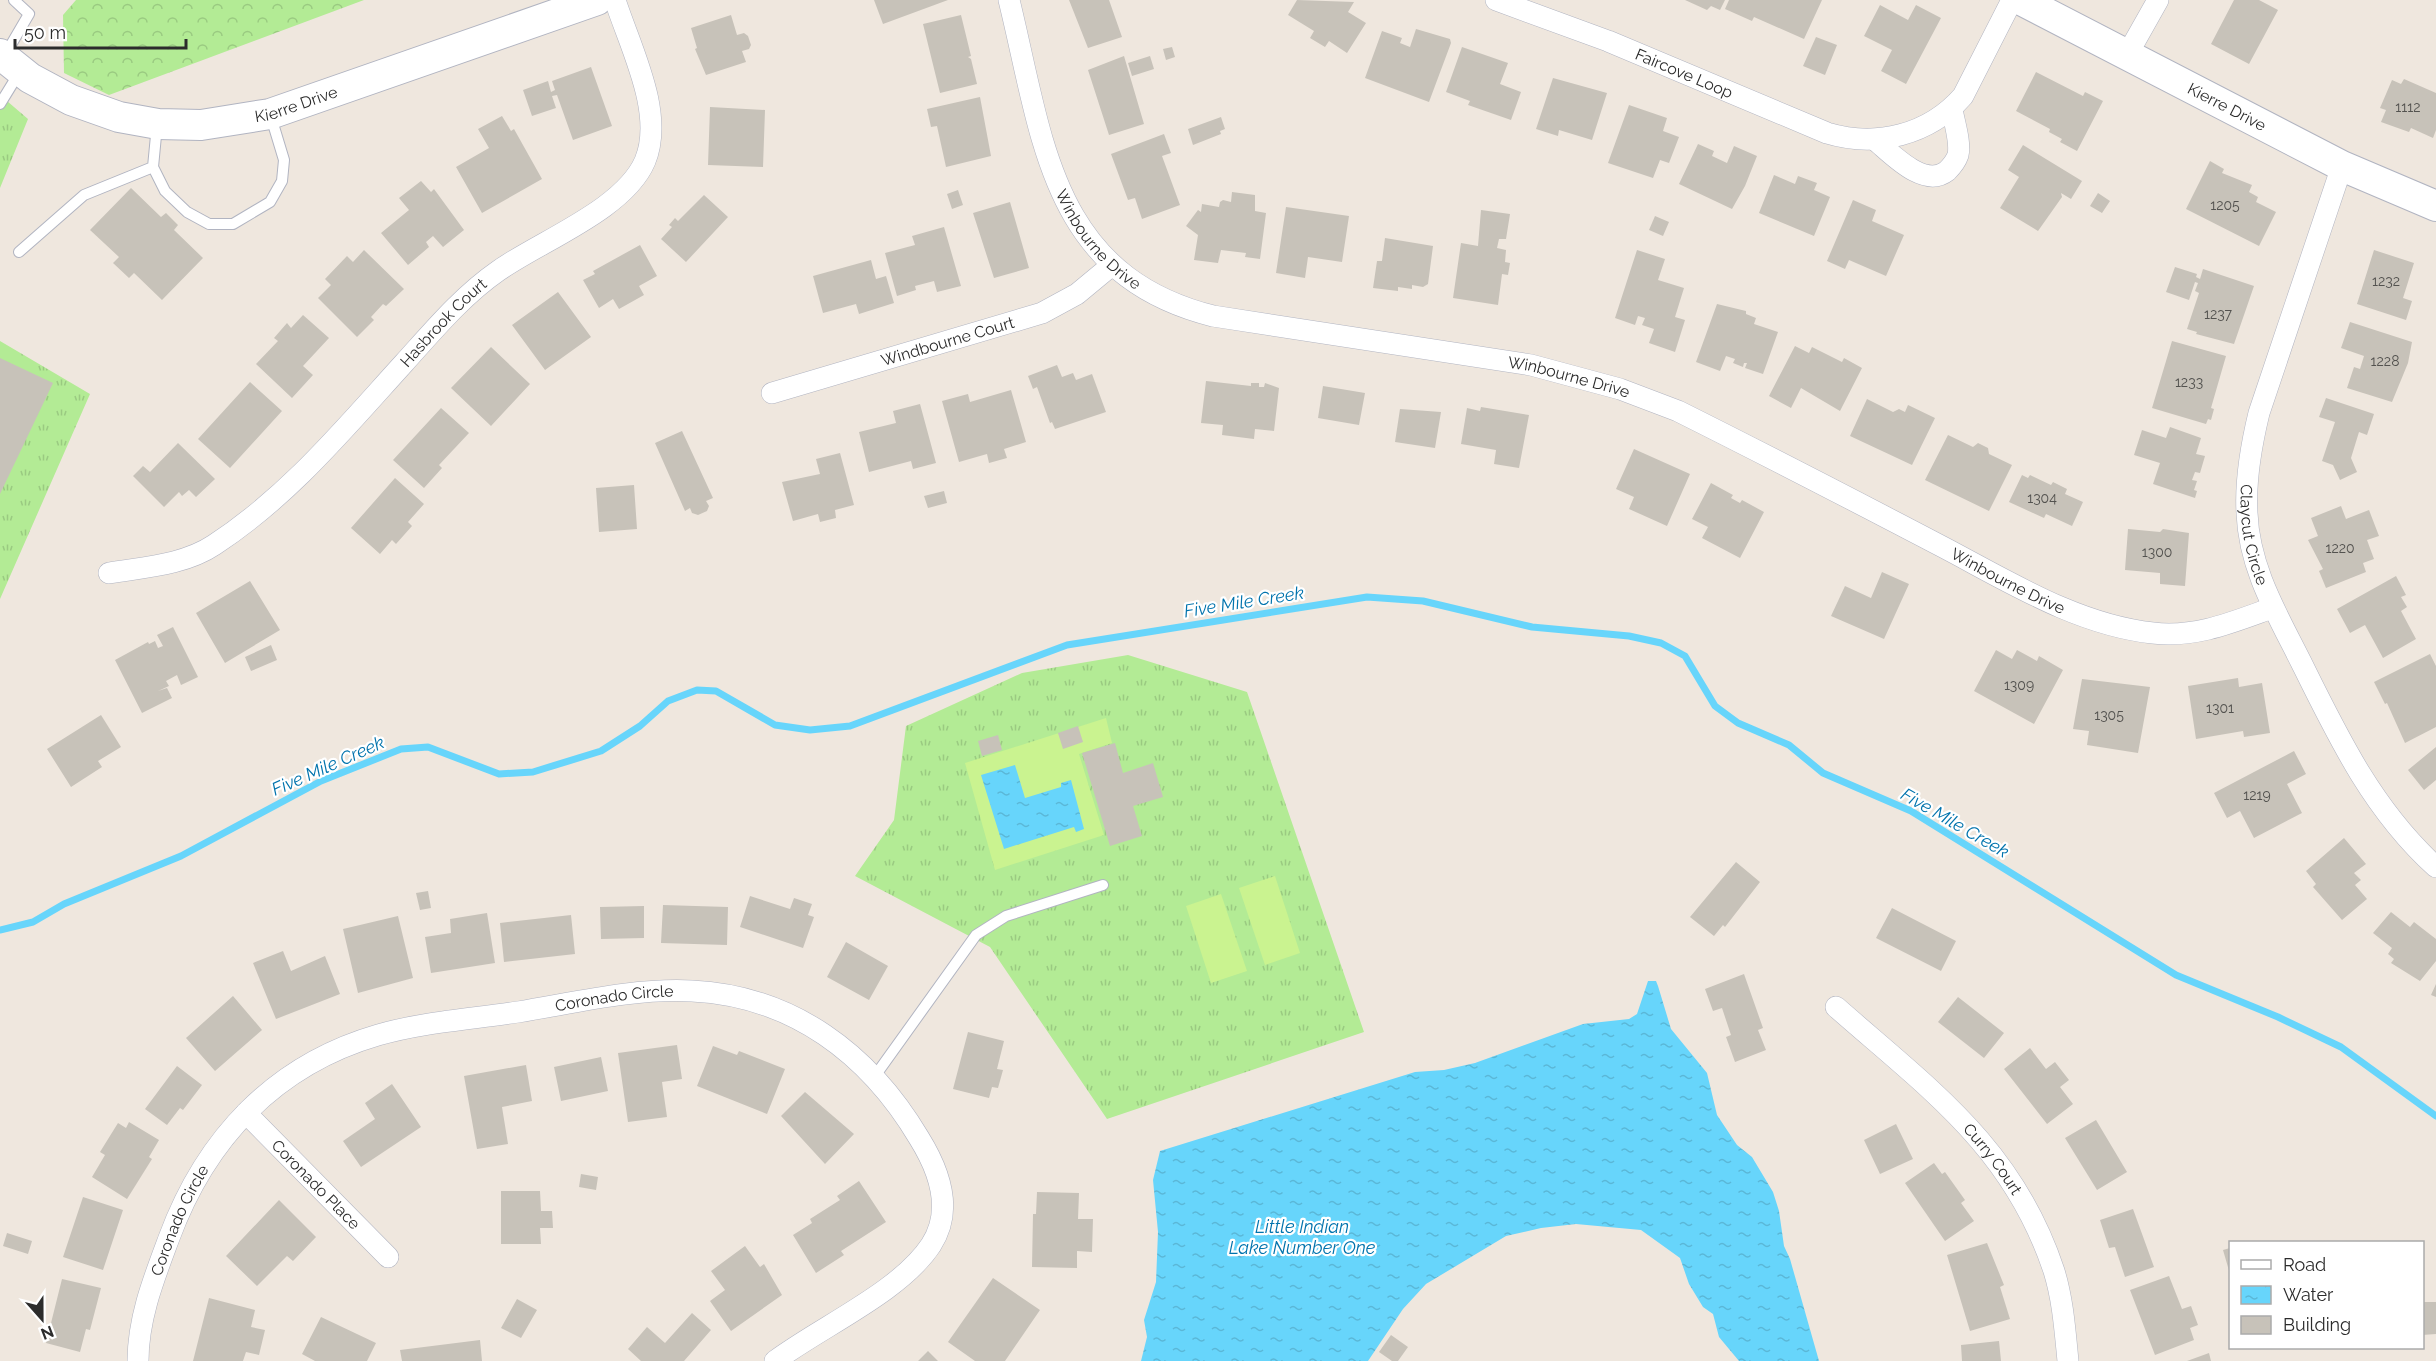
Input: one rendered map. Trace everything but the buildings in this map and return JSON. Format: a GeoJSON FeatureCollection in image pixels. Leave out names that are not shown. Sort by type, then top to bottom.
{"type":"FeatureCollection","features":[{"type":"Feature","properties":{"kind":"street","name":"Kierre Drive"},"geometry":{"type":"LineString","coordinates":[[8,61],[71,100],[119,117],[158,124],[201,125],[270,114],[597,0]]}},
{"type":"Feature","properties":{"kind":"street","name":"Hasbrook Court"},"geometry":{"type":"LineString","coordinates":[[109,573],[172,562],[212,547],[266,507],[308,469],[464,299],[497,271],[621,196],[644,164],[650,146],[652,125],[650,104],[615,0]]}},
{"type":"Feature","properties":{"kind":"street","name":"Winbourne Drive"},"geometry":{"type":"LineString","coordinates":[[1009,0],[1047,152],[1059,188],[1080,229],[1112,265],[1163,300],[1213,316],[1531,364],[1620,389],[1699,422],[2047,601],[2118,628],[2155,634],[2207,631],[2272,608]]}},
{"type":"Feature","properties":{"kind":"street","name":"Faircove Loop"},"geometry":{"type":"LineString","coordinates":[[1496,0],[1608,41],[1827,133],[1858,141],[1875,140],[1921,128],[1952,109],[1963,96],[2012,0]]}},
{"type":"Feature","properties":{"kind":"street","name":"Kierre Drive"},"geometry":{"type":"LineString","coordinates":[[2021,0],[2342,166],[2436,206]]}},
{"type":"Feature","properties":{"kind":"street"},"geometry":{"type":"LineString","coordinates":[[2127,55],[2158,0]]}},
{"type":"Feature","properties":{"kind":"street"},"geometry":{"type":"LineString","coordinates":[[1875,140],[1916,171],[1933,176],[1944,173],[1952,166],[1958,155],[1952,109]]}},
{"type":"Feature","properties":{"kind":"street","name":"Claycut Circle"},"geometry":{"type":"LineString","coordinates":[[2342,166],[2259,413],[2249,454],[2247,514],[2255,561],[2272,608],[2364,784],[2400,831],[2436,867]]}},
{"type":"Feature","properties":{"kind":"street","name":"Windbourne Court"},"geometry":{"type":"LineString","coordinates":[[772,393],[1042,313],[1077,294],[1112,265]]}},
{"type":"Feature","properties":{"kind":"street","name":"Coronado Circle"},"geometry":{"type":"LineString","coordinates":[[138,1361],[141,1324],[177,1214],[193,1181],[212,1151],[246,1113],[281,1082],[323,1056],[382,1034],[614,996],[662,991],[710,993],[759,1004],[821,1031],[875,1076],[906,1117],[935,1167],[942,1196],[940,1228],[924,1253],[901,1276],[775,1361]]}},
{"type":"Feature","properties":{"kind":"street","name":"Curry Court"},"geometry":{"type":"LineString","coordinates":[[1836,1006],[1946,1102],[1980,1138],[2006,1173],[2037,1227],[2054,1272],[2063,1315],[2068,1361]]}},
{"type":"Feature","properties":{"kind":"street","name":"Coronado Place"},"geometry":{"type":"LineString","coordinates":[[246,1113],[388,1257]]}},
{"type":"Feature","properties":{"kind":"lane"},"geometry":{"type":"LineString","coordinates":[[0,104],[8,61],[29,14],[14,0]]}},
{"type":"Feature","properties":{"kind":"lane"},"geometry":{"type":"LineString","coordinates":[[158,124],[153,166],[165,191],[187,212],[209,224],[234,224],[270,202],[282,181],[284,160],[270,114]]}},
{"type":"Feature","properties":{"kind":"lane"},"geometry":{"type":"LineString","coordinates":[[19,252],[84,195],[153,166]]}},
{"type":"Feature","properties":{"kind":"lane"},"geometry":{"type":"LineString","coordinates":[[875,1076],[976,935],[1006,916],[1103,885]]}},
{"type":"Feature","properties":{"kind":"green space"},"geometry":{"type":"Polygon","coordinates":[[[76,0],[364,0],[109,95],[64,73],[63,15],[76,0]]]}},
{"type":"Feature","properties":{"kind":"green space"},"geometry":{"type":"Polygon","coordinates":[[[0,95],[28,119],[0,188],[0,95]]]}},
{"type":"Feature","properties":{"kind":"green space"},"geometry":{"type":"Polygon","coordinates":[[[0,341],[90,394],[0,599],[0,341]]]}},
{"type":"Feature","properties":{"kind":"green space"},"geometry":{"type":"Polygon","coordinates":[[[1128,655],[1247,692],[1364,1032],[1107,1119],[990,947],[855,876],[894,820],[906,726],[1022,673],[1128,655]]]}},
{"type":"Feature","properties":{"kind":"green space"},"geometry":{"type":"Polygon","coordinates":[[[1106,718],[1112,743],[1079,754],[1104,835],[995,870],[965,763],[1106,718]]]}},
{"type":"Feature","properties":{"kind":"green space"},"geometry":{"type":"Polygon","coordinates":[[[1275,876],[1300,953],[1265,965],[1239,888],[1275,876]]]}},
{"type":"Feature","properties":{"kind":"green space"},"geometry":{"type":"Polygon","coordinates":[[[1221,894],[1247,971],[1211,983],[1186,906],[1221,894]]]}},
{"type":"Feature","properties":{"kind":"water"},"geometry":{"type":"Polygon","coordinates":[[[1015,765],[1025,798],[1061,787],[1061,783],[1071,780],[1084,829],[1076,832],[1074,827],[1004,849],[981,775],[1015,765]]]}},
{"type":"Feature","properties":{"kind":"water","name":"Little Indian Lake Number One"},"geometry":{"type":"Polygon","coordinates":[[[1648,981],[1656,981],[1671,1029],[1707,1073],[1717,1115],[1737,1145],[1752,1157],[1773,1192],[1779,1211],[1784,1246],[1790,1259],[1819,1361],[1739,1361],[1719,1337],[1713,1314],[1703,1307],[1689,1284],[1680,1258],[1641,1230],[1576,1224],[1541,1228],[1506,1236],[1426,1284],[1403,1309],[1368,1361],[1141,1361],[1147,1337],[1144,1320],[1156,1282],[1158,1232],[1153,1180],[1160,1151],[1415,1072],[1444,1070],[1475,1063],[1583,1024],[1629,1019],[1637,1014],[1648,981]]]}},
{"type":"Feature","properties":{"kind":"waterway","name":"Five Mile Creek"},"geometry":{"type":"LineString","coordinates":[[0,930],[33,922],[64,904],[181,856],[321,781],[401,749],[428,747],[499,774],[533,772],[601,751],[640,726],[668,701],[697,690],[716,691],[775,725],[810,730],[850,726],[1067,645],[1367,597],[1423,601],[1532,627],[1629,636],[1661,643],[1685,656],[1715,706],[1738,723],[1789,745],[1823,773],[1911,811],[2176,975],[2278,1017],[2341,1047],[2436,1116]]}}]}
